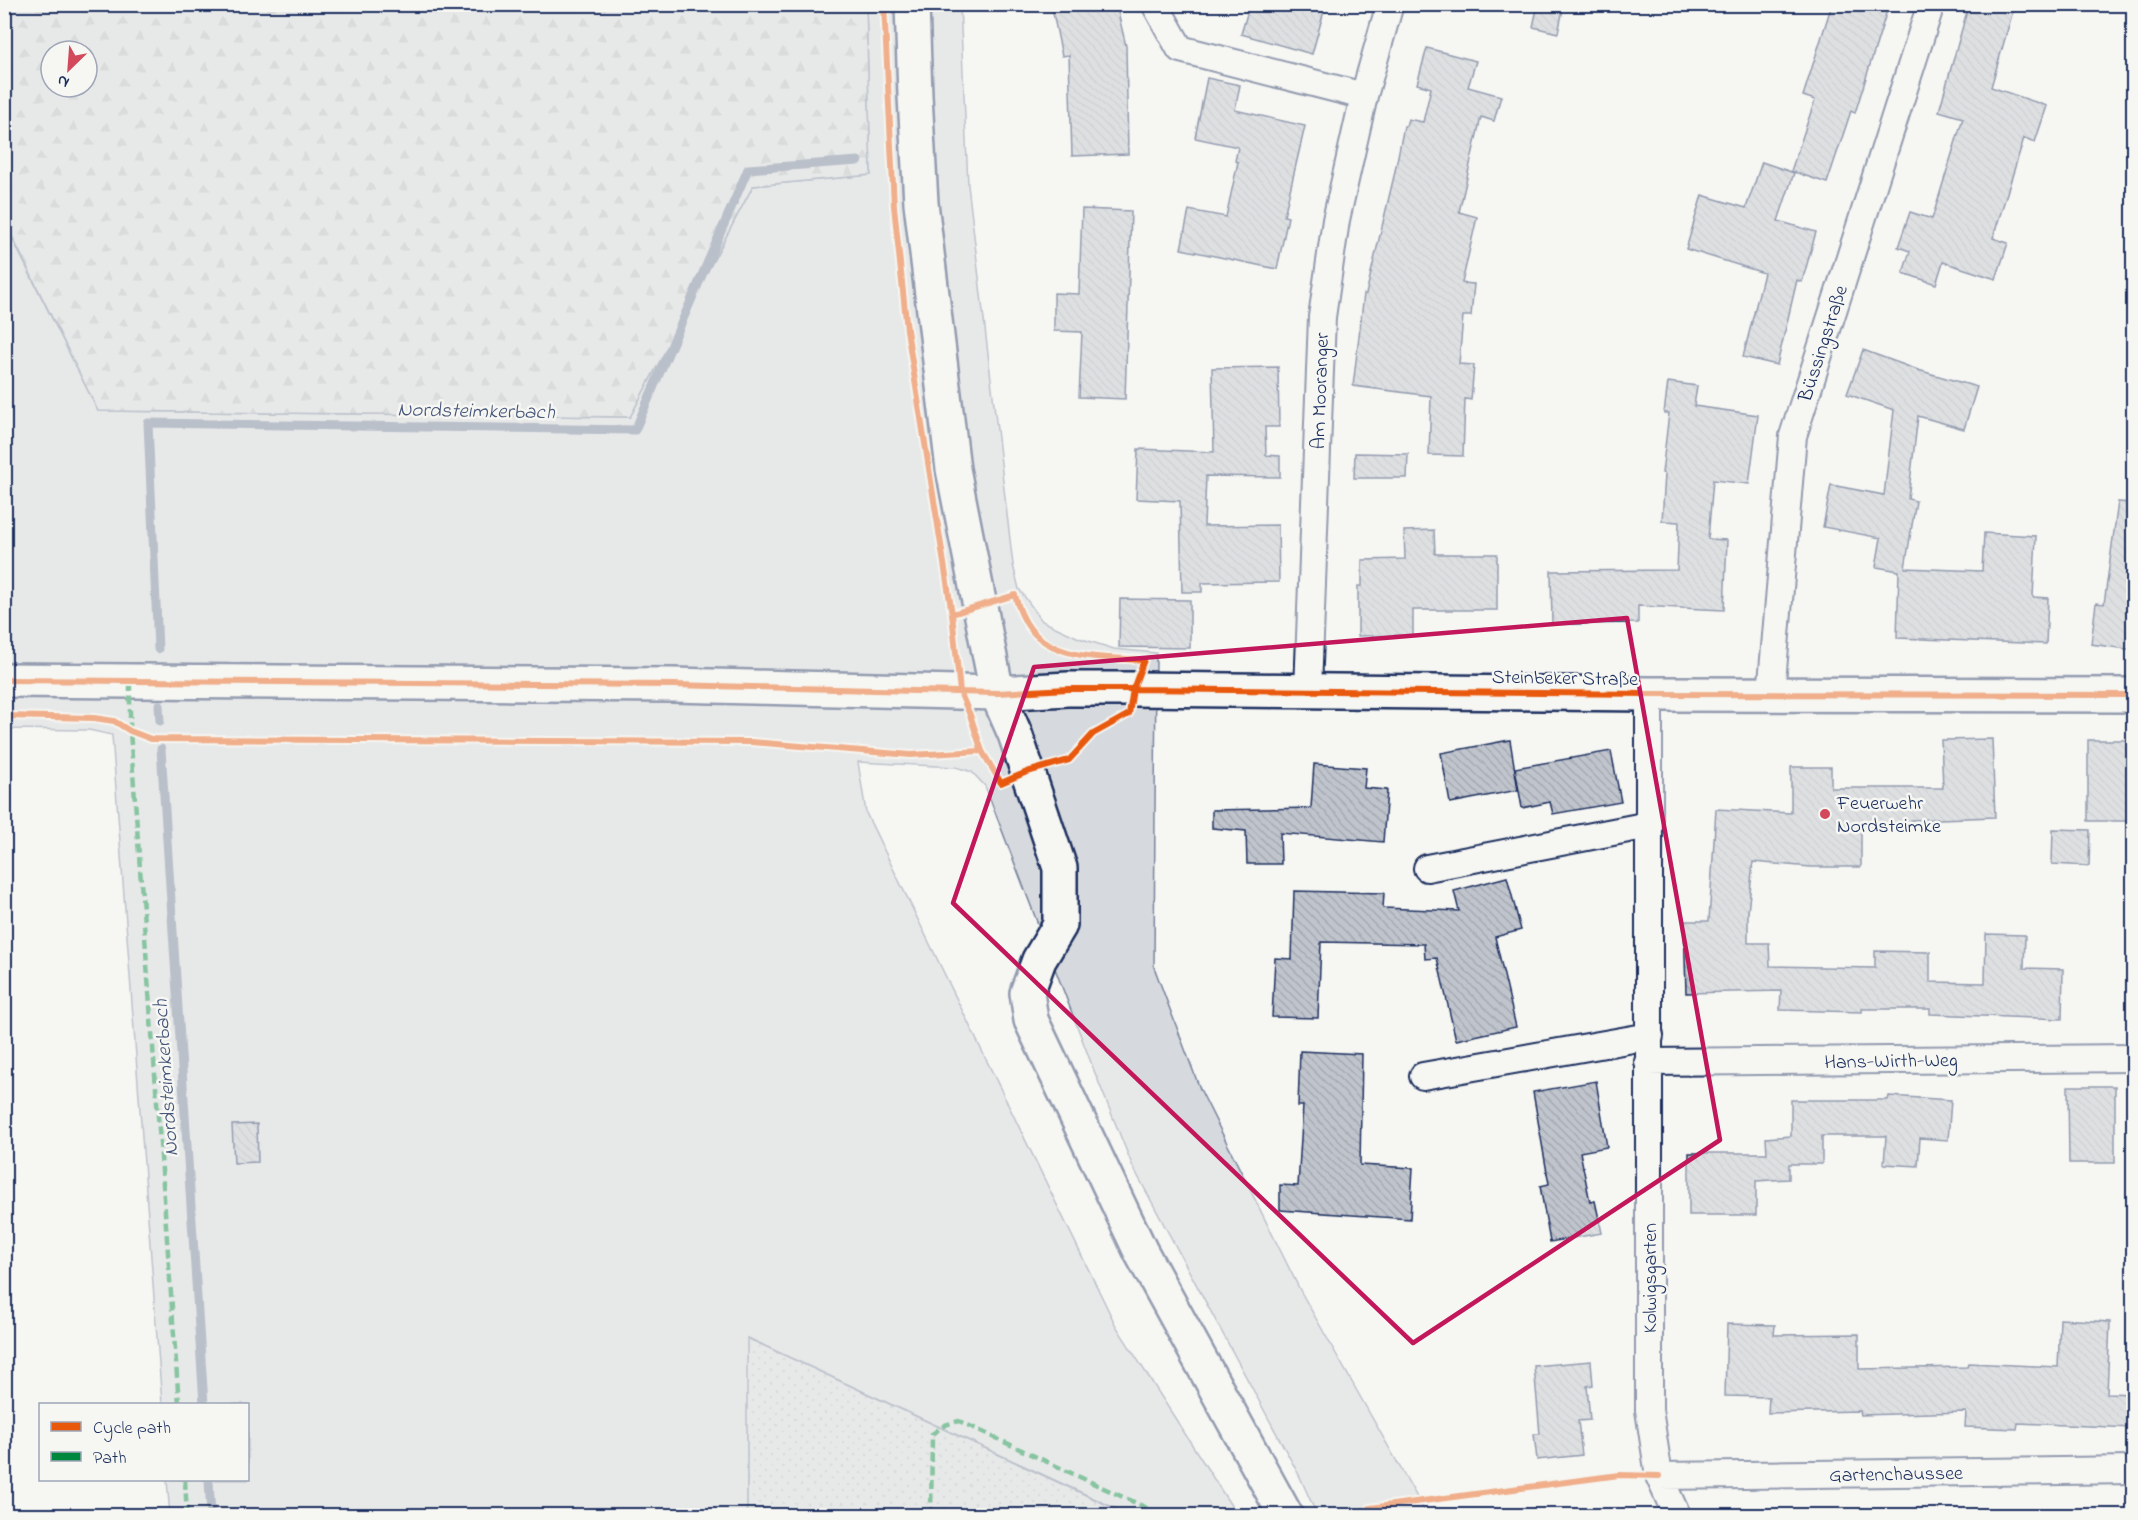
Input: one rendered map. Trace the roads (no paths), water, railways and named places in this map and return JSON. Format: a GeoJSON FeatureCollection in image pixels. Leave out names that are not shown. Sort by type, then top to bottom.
{"type":"FeatureCollection","features":[{"type":"Feature","properties":{"kind":"street"},"geometry":{"type":"LineString","coordinates":[[912,4],[921,203],[953,469],[997,693],[1015,734],[1060,868],[1060,925],[1039,960],[1027,993],[1031,1020],[1140,1252],[1286,1515]]}},
{"type":"Feature","properties":{"kind":"street","name":"Am Mooranger"},"geometry":{"type":"LineString","coordinates":[[1308,690],[1322,317],[1336,220],[1365,96],[1390,4]]}},
{"type":"Feature","properties":{"kind":"street","name":"Büssingstraße"},"geometry":{"type":"LineString","coordinates":[[1771,694],[1792,436],[1931,4]]}},
{"type":"Feature","properties":{"kind":"street"},"geometry":{"type":"LineString","coordinates":[[1156,6],[1180,49],[1365,96]]}},
{"type":"Feature","properties":{"kind":"street","name":"Steinbeker Straße"},"geometry":{"type":"LineString","coordinates":[[4,681],[661,685],[997,693],[1068,689],[2133,695]]}},
{"type":"Feature","properties":{"kind":"street","name":"Kolwigsgarten"},"geometry":{"type":"LineString","coordinates":[[1649,694],[1649,1410],[1659,1476],[1677,1515]]}},
{"type":"Feature","properties":{"kind":"street"},"geometry":{"type":"LineString","coordinates":[[1427,868],[1649,825]]}},
{"type":"Feature","properties":{"kind":"street"},"geometry":{"type":"LineString","coordinates":[[1423,1076],[1650,1036]]}},
{"type":"Feature","properties":{"kind":"street","name":"Hans-Wirth-Weg"},"geometry":{"type":"LineString","coordinates":[[1648,1062],[2133,1058]]}},
{"type":"Feature","properties":{"kind":"street","name":"Gartenchaussee"},"geometry":{"type":"LineString","coordinates":[[1659,1476],[2133,1470]]}},
{"type":"Feature","properties":{"kind":"waterway","name":"Nordsteimkerbach"},"geometry":{"type":"LineString","coordinates":[[158,649],[148,423],[635,430],[748,169],[858,161]]}},
{"type":"Feature","properties":{"kind":"waterway","name":"Nordsteimkerbach"},"geometry":{"type":"LineString","coordinates":[[159,705],[160,721]]}},
{"type":"Feature","properties":{"kind":"waterway","name":"Nordsteimkerbach"},"geometry":{"type":"LineString","coordinates":[[161,749],[204,1403]]}},
{"type":"Feature","properties":{"kind":"waterway","name":"Nordsteimkerbach"},"geometry":{"type":"LineString","coordinates":[[209,1481],[211,1516]]}},
{"type":"Feature","properties":{"kind":"place","name":"Feuerwehr Nordsteimke"},"geometry":{"type":"Point","coordinates":[1825,814]}}]}
